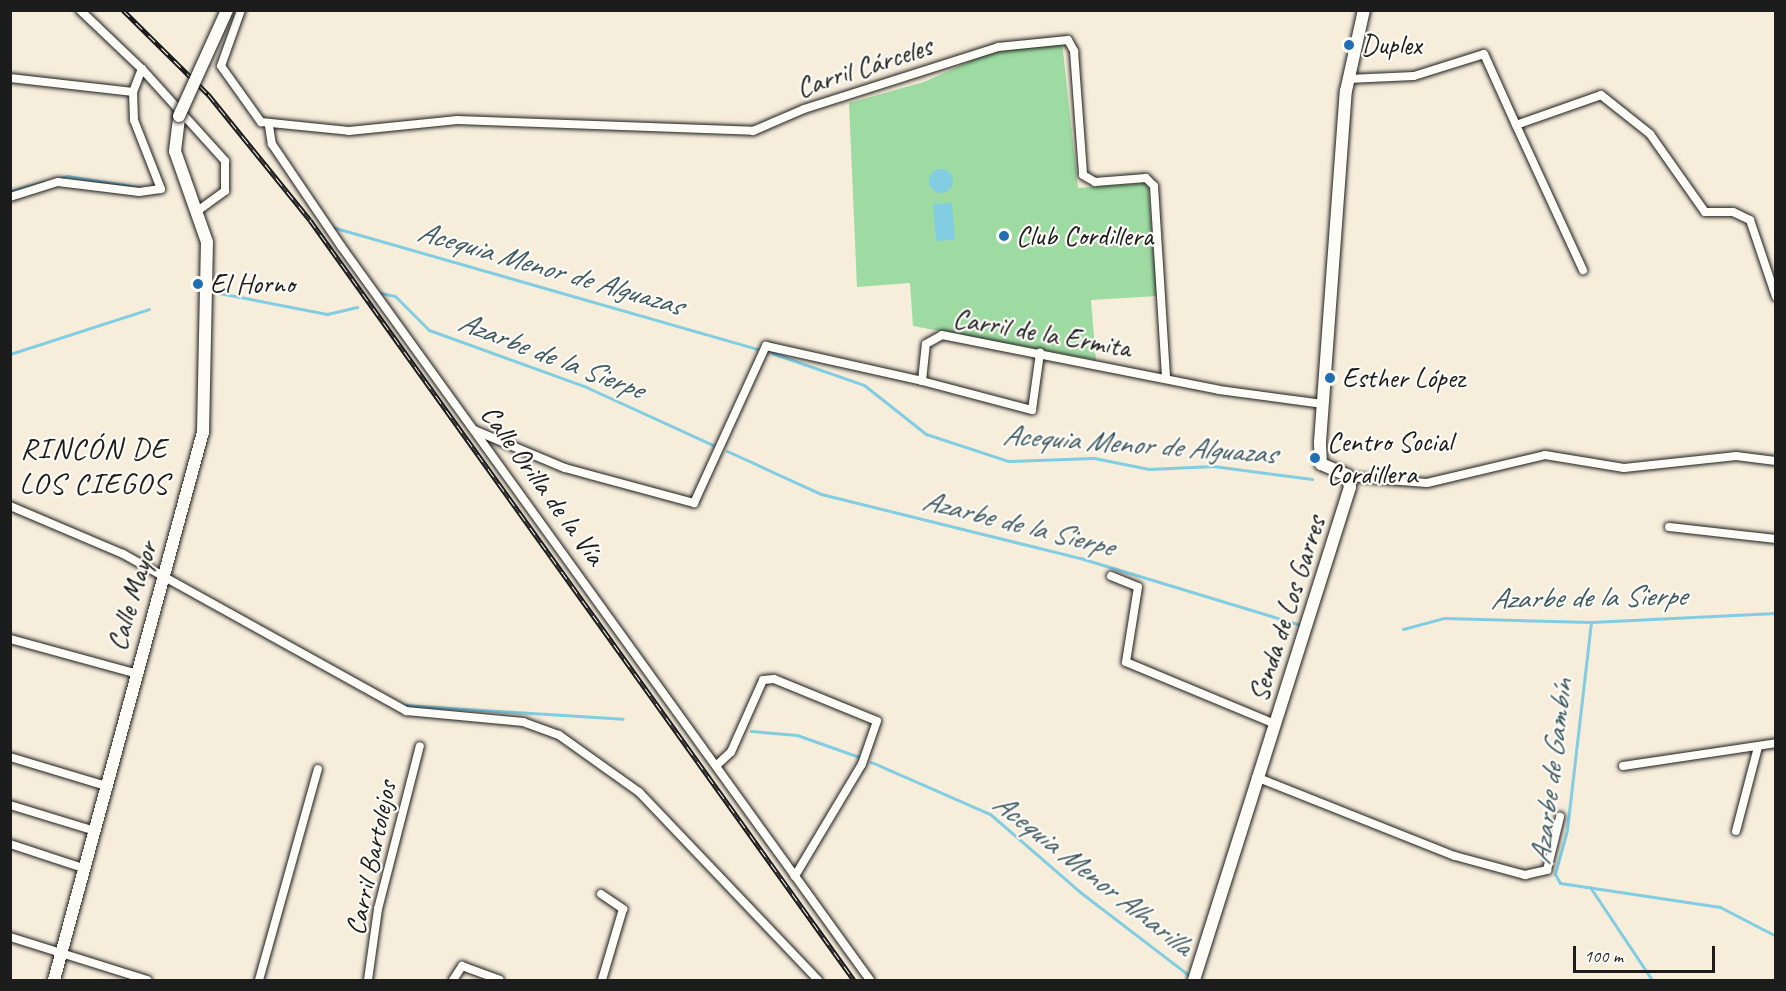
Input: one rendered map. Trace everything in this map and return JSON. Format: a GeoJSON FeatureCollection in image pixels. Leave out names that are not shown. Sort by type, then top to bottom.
{"type":"FeatureCollection","features":[{"type":"Feature","properties":{"kind":"street"},"geometry":{"type":"LineString","coordinates":[[80,10],[142,69],[225,161],[225,191],[200,215]]}},
{"type":"Feature","properties":{"kind":"street","name":"Calle Mayor"},"geometry":{"type":"LineString","coordinates":[[54,981],[86,869],[134,673],[195,469],[206,414],[208,272],[200,215],[175,151],[179,116],[227,10]]}},
{"type":"Feature","properties":{"kind":"street","name":"Calle Orilla de la Vía"},"geometry":{"type":"LineString","coordinates":[[240,10],[222,71],[269,126],[270,140],[309,199],[870,981]]}},
{"type":"Feature","properties":{"kind":"street"},"geometry":{"type":"LineString","coordinates":[[1364,10],[1348,79],[1320,461],[1349,477],[1427,483],[1545,455],[1624,468],[1736,456],[1776,461]]}},
{"type":"Feature","properties":{"kind":"street","name":"Carril Cárceles"},"geometry":{"type":"LineString","coordinates":[[269,126],[368,132],[412,121],[458,120],[753,131],[804,109],[998,47],[1062,38],[1074,51],[1083,175],[1095,182],[1146,178],[1154,186],[1166,379]]}},
{"type":"Feature","properties":{"kind":"street"},"geometry":{"type":"LineString","coordinates":[[1348,79],[1414,76],[1484,54],[1583,270]]}},
{"type":"Feature","properties":{"kind":"street"},"geometry":{"type":"LineString","coordinates":[[10,197],[58,182],[139,192],[161,189],[136,135],[134,92],[142,69]]}},
{"type":"Feature","properties":{"kind":"street"},"geometry":{"type":"LineString","coordinates":[[10,78],[134,92]]}},
{"type":"Feature","properties":{"kind":"street"},"geometry":{"type":"LineString","coordinates":[[1516,125],[1592,96],[1620,108],[1650,134],[1704,212],[1733,212],[1750,220],[1776,297]]}},
{"type":"Feature","properties":{"kind":"street","name":"Carril de la Ermita"},"geometry":{"type":"LineString","coordinates":[[922,381],[926,344],[934,336],[1040,353],[1166,379],[1323,404]]}},
{"type":"Feature","properties":{"kind":"street"},"geometry":{"type":"LineString","coordinates":[[474,429],[565,468],[694,503],[766,346],[922,381],[1032,410],[1040,353]]}},
{"type":"Feature","properties":{"kind":"street","name":"Senda de Los Garres"},"geometry":{"type":"LineString","coordinates":[[1194,981],[1256,777],[1275,724],[1349,477]]}},
{"type":"Feature","properties":{"kind":"street"},"geometry":{"type":"LineString","coordinates":[[10,506],[75,531],[406,711],[536,724],[559,735],[639,792],[793,950],[818,981]]}},
{"type":"Feature","properties":{"kind":"street"},"geometry":{"type":"LineString","coordinates":[[1669,527],[1776,539]]}},
{"type":"Feature","properties":{"kind":"street"},"geometry":{"type":"LineString","coordinates":[[1110,576],[1138,587],[1126,662],[1275,724]]}},
{"type":"Feature","properties":{"kind":"street"},"geometry":{"type":"LineString","coordinates":[[10,639],[134,673]]}},
{"type":"Feature","properties":{"kind":"street"},"geometry":{"type":"LineString","coordinates":[[717,765],[735,744],[763,680],[774,679],[877,721],[862,764],[795,876]]}},
{"type":"Feature","properties":{"kind":"street"},"geometry":{"type":"LineString","coordinates":[[1623,766],[1776,743]]}},
{"type":"Feature","properties":{"kind":"street","name":"Carril Bartolejos"},"geometry":{"type":"LineString","coordinates":[[368,981],[378,909],[420,746]]}},
{"type":"Feature","properties":{"kind":"street"},"geometry":{"type":"LineString","coordinates":[[1736,831],[1758,747]]}},
{"type":"Feature","properties":{"kind":"street"},"geometry":{"type":"LineString","coordinates":[[10,757],[106,786]]}},
{"type":"Feature","properties":{"kind":"street"},"geometry":{"type":"LineString","coordinates":[[259,981],[318,769]]}},
{"type":"Feature","properties":{"kind":"street"},"geometry":{"type":"LineString","coordinates":[[1256,777],[1455,856],[1525,875],[1547,870],[1560,818]]}},
{"type":"Feature","properties":{"kind":"street"},"geometry":{"type":"LineString","coordinates":[[10,805],[95,831]]}},
{"type":"Feature","properties":{"kind":"street"},"geometry":{"type":"LineString","coordinates":[[10,844],[86,869]]}},
{"type":"Feature","properties":{"kind":"street"},"geometry":{"type":"LineString","coordinates":[[601,894],[623,909],[602,981]]}},
{"type":"Feature","properties":{"kind":"street"},"geometry":{"type":"LineString","coordinates":[[10,937],[147,981]]}},
{"type":"Feature","properties":{"kind":"street"},"geometry":{"type":"LineString","coordinates":[[453,981],[462,966],[500,981]]}},
{"type":"Feature","properties":{"kind":"green space","name":"Club Cordillera"},"geometry":{"type":"Polygon","coordinates":[[[1062,42],[1078,188],[1148,183],[1157,296],[1091,300],[1096,360],[913,326],[910,283],[857,287],[849,103],[924,82],[986,54],[1062,42]]]}},
{"type":"Feature","properties":{"kind":"water"},"geometry":{"type":"Polygon","coordinates":[[[941,169],[950,172],[953,181],[950,190],[941,193],[932,190],[929,181],[932,172],[941,169]]]}},
{"type":"Feature","properties":{"kind":"water"},"geometry":{"type":"Polygon","coordinates":[[[952,203],[955,240],[936,241],[933,204],[952,203]]]}},
{"type":"Feature","properties":{"kind":"waterway","name":"Acequia Menor de Alguazas"},"geometry":{"type":"LineString","coordinates":[[56,179],[67,176],[144,188]]}},
{"type":"Feature","properties":{"kind":"waterway","name":"Acequia Menor de Alguazas"},"geometry":{"type":"LineString","coordinates":[[10,191],[44,182]]}},
{"type":"Feature","properties":{"kind":"waterway","name":"Acequia Menor de Alguazas"},"geometry":{"type":"LineString","coordinates":[[332,227],[757,349]]}},
{"type":"Feature","properties":{"kind":"waterway","name":"Azarbe de la Sierpe"},"geometry":{"type":"LineString","coordinates":[[219,293],[327,314],[357,307]]}},
{"type":"Feature","properties":{"kind":"waterway","name":"Azarbe de la Sierpe"},"geometry":{"type":"LineString","coordinates":[[381,293],[395,296],[429,330],[584,386],[713,445]]}},
{"type":"Feature","properties":{"kind":"waterway","name":"Azarbe de la Sierpe"},"geometry":{"type":"LineString","coordinates":[[10,354],[149,309]]}},
{"type":"Feature","properties":{"kind":"waterway","name":"Acequia Menor de Alguazas"},"geometry":{"type":"LineString","coordinates":[[772,353],[864,385],[926,434],[1008,461],[1094,458],[1149,469],[1213,466],[1312,479]]}},
{"type":"Feature","properties":{"kind":"waterway","name":"Azarbe de la Sierpe"},"geometry":{"type":"LineString","coordinates":[[727,451],[821,494],[1080,558],[1301,625]]}},
{"type":"Feature","properties":{"kind":"waterway","name":"Azarbe de Gambín"},"geometry":{"type":"LineString","coordinates":[[1403,629],[1444,618],[1591,622],[1776,613]]}},
{"type":"Feature","properties":{"kind":"waterway","name":"Azarbe de Gambín"},"geometry":{"type":"LineString","coordinates":[[1591,622],[1567,830],[1555,874],[1560,883],[1720,907],[1776,936]]}},
{"type":"Feature","properties":{"kind":"waterway","name":"Acequia Menor Alharilla"},"geometry":{"type":"LineString","coordinates":[[403,705],[623,719]]}},
{"type":"Feature","properties":{"kind":"waterway","name":"Acequia Menor Alharilla"},"geometry":{"type":"LineString","coordinates":[[751,731],[797,735],[859,757]]}},
{"type":"Feature","properties":{"kind":"waterway","name":"Acequia Menor Alharilla"},"geometry":{"type":"LineString","coordinates":[[871,762],[990,814],[1080,892],[1190,976]]}},
{"type":"Feature","properties":{"kind":"waterway"},"geometry":{"type":"LineString","coordinates":[[1590,887],[1652,980]]}},
{"type":"Feature","properties":{"kind":"railway"},"geometry":{"type":"LineString","coordinates":[[123,10],[208,94],[310,220],[854,980]]}},
{"type":"Feature","properties":{"kind":"place","name":"Duplex"},"geometry":{"type":"Point","coordinates":[1349,45]}},
{"type":"Feature","properties":{"kind":"place","name":"Club Cordillera"},"geometry":{"type":"Point","coordinates":[1004,236]}},
{"type":"Feature","properties":{"kind":"place","name":"El Horno"},"geometry":{"type":"Point","coordinates":[198,284]}},
{"type":"Feature","properties":{"kind":"place","name":"Esther López"},"geometry":{"type":"Point","coordinates":[1330,378]}},
{"type":"Feature","properties":{"kind":"place","name":"Centro Social Cordillera"},"geometry":{"type":"Point","coordinates":[1315,458]}},
{"type":"Feature","properties":{"kind":"district","name":"RINCÓN DE LOS CIEGOS"},"geometry":{"type":"Point","coordinates":[94,465]}}]}
